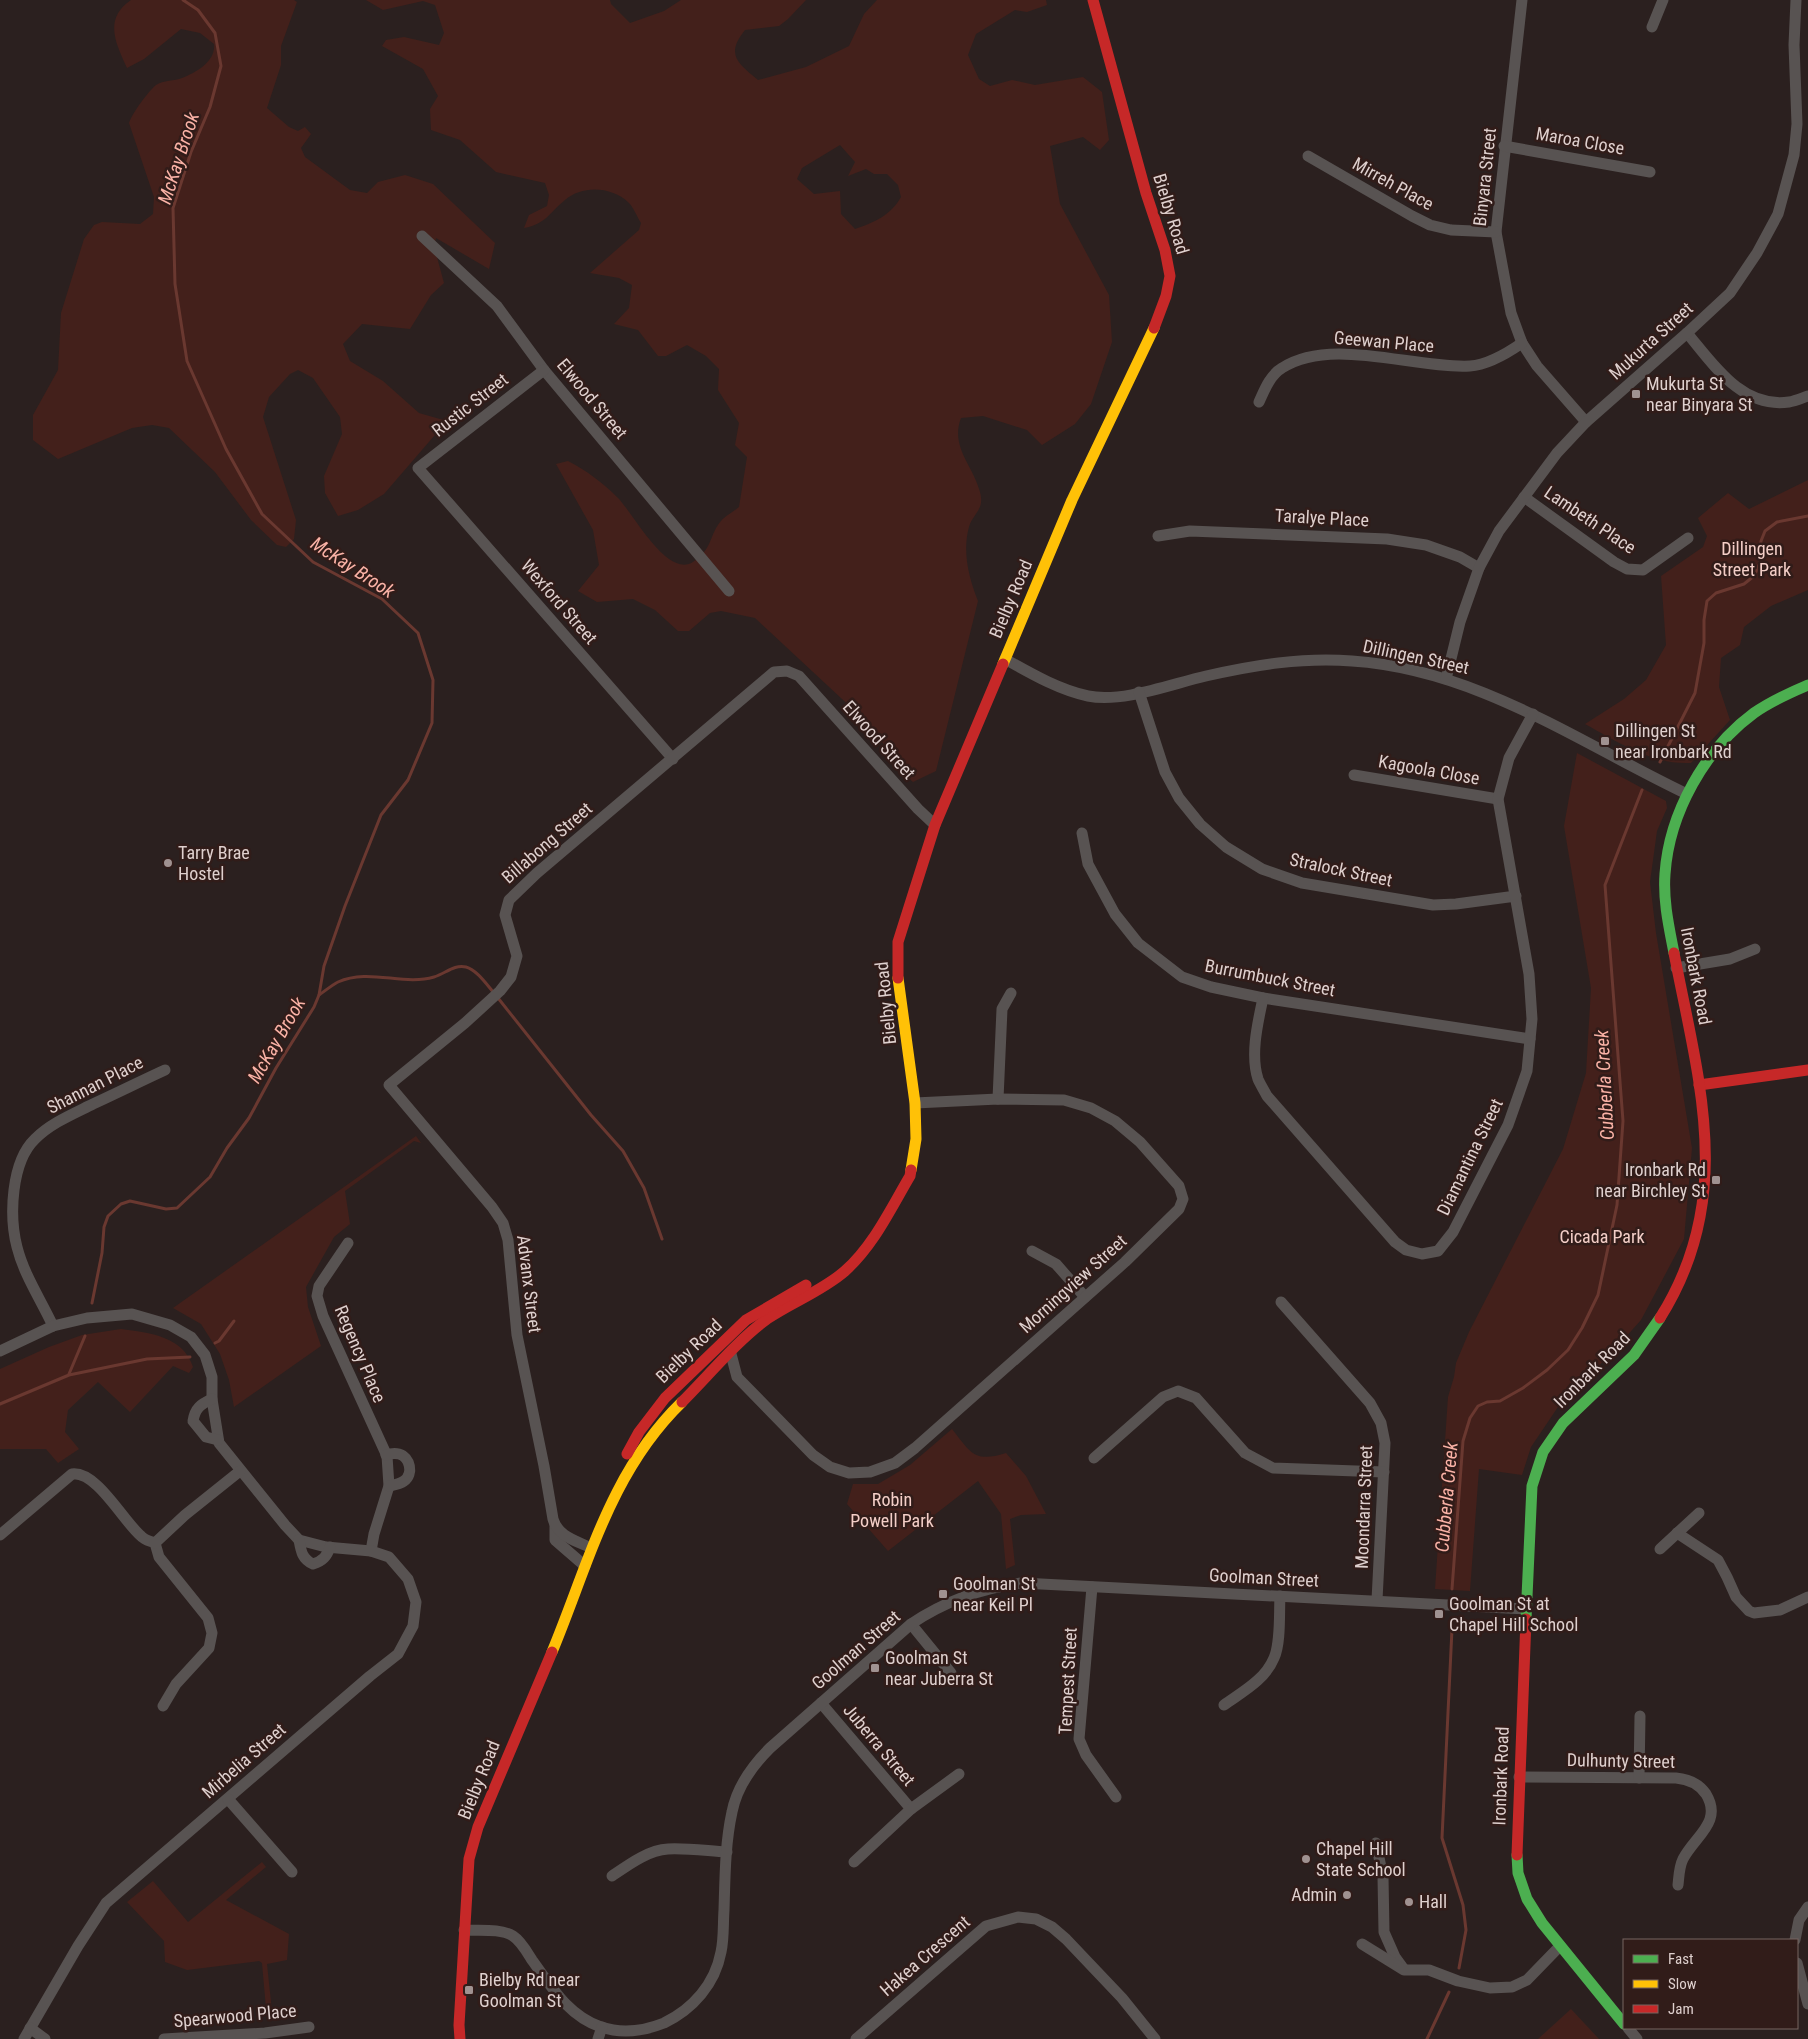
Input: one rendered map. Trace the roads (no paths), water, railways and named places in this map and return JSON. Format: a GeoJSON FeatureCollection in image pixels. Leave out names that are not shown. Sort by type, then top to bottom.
{"type":"FeatureCollection","features":[{"type":"Feature","properties":{"kind":"street","name":"Bielby Road"},"geometry":{"type":"LineString","coordinates":[[460,2039],[459,2026],[469,1859],[478,1827],[564,1623],[586,1563],[614,1496],[640,1450],[662,1420],[710,1372],[768,1319],[822,1288],[845,1271],[866,1249],[910,1176],[916,1139],[915,1103],[897,970],[898,942],[935,825],[1072,500],[1148,343],[1166,296],[1170,276],[1165,250],[1146,193],[1093,0]]}},
{"type":"Feature","properties":{"kind":"street","name":"Binyara Street"},"geometry":{"type":"LineString","coordinates":[[1522,0],[1504,146],[1496,232],[1511,313],[1522,343],[1537,366],[1586,422]]}},
{"type":"Feature","properties":{"kind":"street"},"geometry":{"type":"LineString","coordinates":[[1652,27],[1663,0]]}},
{"type":"Feature","properties":{"kind":"street","name":"Mukurta Street"},"geometry":{"type":"LineString","coordinates":[[1446,679],[1460,622],[1479,568],[1499,531],[1557,453],[1586,422],[1730,293],[1757,252],[1778,214],[1794,155],[1797,124],[1794,45],[1796,0]]}},
{"type":"Feature","properties":{"kind":"street","name":"Maroa Close"},"geometry":{"type":"LineString","coordinates":[[1504,146],[1650,172]]}},
{"type":"Feature","properties":{"kind":"street","name":"Mirreh Place"},"geometry":{"type":"LineString","coordinates":[[1308,156],[1430,225],[1451,230],[1496,232]]}},
{"type":"Feature","properties":{"kind":"street","name":"Elwood Street"},"geometry":{"type":"LineString","coordinates":[[422,236],[497,306],[544,370],[730,591]]}},
{"type":"Feature","properties":{"kind":"street"},"geometry":{"type":"LineString","coordinates":[[1687,333],[1726,379],[1748,394],[1768,402],[1789,402],[1808,396]]}},
{"type":"Feature","properties":{"kind":"street","name":"Geewan Place"},"geometry":{"type":"LineString","coordinates":[[1259,402],[1267,384],[1281,368],[1299,360],[1333,353],[1442,365],[1472,366],[1506,353],[1522,343]]}},
{"type":"Feature","properties":{"kind":"street","name":"Rustic Street"},"geometry":{"type":"LineString","coordinates":[[418,468],[544,370]]}},
{"type":"Feature","properties":{"kind":"street","name":"Wexford Street"},"geometry":{"type":"LineString","coordinates":[[418,468],[673,759]]}},
{"type":"Feature","properties":{"kind":"street","name":"Lambeth Place"},"geometry":{"type":"LineString","coordinates":[[1524,497],[1614,562],[1627,568],[1643,570],[1688,538]]}},
{"type":"Feature","properties":{"kind":"street","name":"Taralye Place"},"geometry":{"type":"LineString","coordinates":[[1158,536],[1190,531],[1387,539],[1426,545],[1460,558],[1479,568]]}},
{"type":"Feature","properties":{"kind":"street","name":"Dillingen Street"},"geometry":{"type":"LineString","coordinates":[[1005,659],[1053,684],[1088,696],[1116,697],[1234,670],[1300,660],[1352,661],[1383,664],[1446,679],[1505,700],[1686,794]]}},
{"type":"Feature","properties":{"kind":"street","name":"Billabong Street"},"geometry":{"type":"LineString","coordinates":[[389,1085],[465,1023],[500,991],[511,977],[517,956],[505,915],[509,900],[537,873],[774,672],[787,671],[799,676]]}},
{"type":"Feature","properties":{"kind":"street","name":"Elwood Street"},"geometry":{"type":"LineString","coordinates":[[799,676],[918,809],[935,825]]}},
{"type":"Feature","properties":{"kind":"street","name":"Ironbark Road"},"geometry":{"type":"LineString","coordinates":[[1623,2023],[1542,1923],[1527,1899],[1518,1873],[1516,1843],[1518,1777],[1532,1486],[1541,1456],[1560,1427],[1614,1377],[1646,1340],[1668,1307],[1691,1252],[1704,1198],[1706,1167],[1705,1134],[1699,1085],[1676,968],[1665,899],[1666,866],[1674,825],[1686,794],[1707,760],[1739,726],[1778,698],[1808,685]]}},
{"type":"Feature","properties":{"kind":"street","name":"Stralock Street"},"geometry":{"type":"LineString","coordinates":[[1138,692],[1165,772],[1179,798],[1200,824],[1226,847],[1262,869],[1302,883],[1433,905],[1516,896]]}},
{"type":"Feature","properties":{"kind":"street","name":"Diamantina Street"},"geometry":{"type":"LineString","coordinates":[[1263,998],[1259,1016],[1255,1058],[1258,1078],[1267,1096],[1395,1242],[1406,1250],[1422,1254],[1438,1251],[1453,1232],[1508,1125],[1527,1071],[1532,1019],[1529,974],[1498,799],[1509,758],[1533,714]]}},
{"type":"Feature","properties":{"kind":"street","name":"Kagoola Close"},"geometry":{"type":"LineString","coordinates":[[1354,775],[1498,799]]}},
{"type":"Feature","properties":{"kind":"street","name":"Burrumbuck Street"},"geometry":{"type":"LineString","coordinates":[[1082,833],[1088,864],[1115,914],[1138,943],[1182,977],[1210,987],[1263,998],[1530,1039]]}},
{"type":"Feature","properties":{"kind":"street"},"geometry":{"type":"LineString","coordinates":[[1676,968],[1730,959],[1755,949]]}},
{"type":"Feature","properties":{"kind":"street"},"geometry":{"type":"LineString","coordinates":[[998,1099],[1002,1008],[1010,993]]}},
{"type":"Feature","properties":{"kind":"street","name":"Shannan Place"},"geometry":{"type":"LineString","coordinates":[[53,1326],[29,1279],[17,1247],[13,1215],[14,1189],[19,1163],[33,1140],[54,1123],[165,1070]]}},
{"type":"Feature","properties":{"kind":"street"},"geometry":{"type":"LineString","coordinates":[[1699,1085],[1808,1070]]}},
{"type":"Feature","properties":{"kind":"street","name":"Advanx Street"},"geometry":{"type":"LineString","coordinates":[[389,1085],[492,1207],[503,1223],[508,1240],[517,1335],[555,1524],[555,1540],[586,1563]]}},
{"type":"Feature","properties":{"kind":"street","name":"Morningview Street"},"geometry":{"type":"LineString","coordinates":[[731,1354],[737,1376],[813,1455],[830,1467],[849,1473],[870,1472],[895,1463],[914,1448],[1125,1262],[1179,1209],[1183,1199],[1179,1186],[1140,1142],[1115,1121],[1091,1108],[1064,1100],[998,1099],[915,1103]]}},
{"type":"Feature","properties":{"kind":"street","name":"Bielby Road"},"geometry":{"type":"LineString","coordinates":[[586,1563],[592,1528],[604,1496],[639,1432],[665,1398],[746,1320],[763,1308],[831,1270],[883,1220]]}},
{"type":"Feature","properties":{"kind":"street","name":"Regency Place"},"geometry":{"type":"LineString","coordinates":[[348,1243],[319,1286],[317,1296],[323,1316],[386,1454],[389,1486],[371,1550]]}},
{"type":"Feature","properties":{"kind":"street"},"geometry":{"type":"LineString","coordinates":[[1032,1251],[1056,1264],[1086,1297]]}},
{"type":"Feature","properties":{"kind":"street","name":"Moondarra Street"},"geometry":{"type":"LineString","coordinates":[[1281,1302],[1370,1403],[1381,1423],[1385,1443],[1377,1600]]}},
{"type":"Feature","properties":{"kind":"street"},"geometry":{"type":"LineString","coordinates":[[0,1351],[53,1326],[87,1318],[132,1314],[170,1325],[191,1337],[205,1355],[212,1377],[212,1399],[218,1440],[240,1471],[299,1540],[301,1554],[307,1561],[313,1564],[320,1562],[327,1556],[330,1547]]}},
{"type":"Feature","properties":{"kind":"street"},"geometry":{"type":"LineString","coordinates":[[710,1372],[737,1376]]}},
{"type":"Feature","properties":{"kind":"street"},"geometry":{"type":"LineString","coordinates":[[1094,1458],[1163,1397],[1178,1391],[1196,1398],[1245,1453],[1258,1462],[1274,1468],[1384,1472]]}},
{"type":"Feature","properties":{"kind":"street"},"geometry":{"type":"LineString","coordinates":[[212,1399],[201,1404],[194,1412],[193,1421],[206,1437],[218,1440]]}},
{"type":"Feature","properties":{"kind":"street"},"geometry":{"type":"LineString","coordinates":[[386,1454],[399,1454],[410,1466],[410,1473],[406,1480],[389,1486]]}},
{"type":"Feature","properties":{"kind":"street"},"geometry":{"type":"LineString","coordinates":[[155,1543],[185,1515],[240,1471]]}},
{"type":"Feature","properties":{"kind":"street"},"geometry":{"type":"LineString","coordinates":[[0,1535],[72,1474],[80,1473],[91,1479],[142,1538],[155,1543]]}},
{"type":"Feature","properties":{"kind":"street"},"geometry":{"type":"LineString","coordinates":[[1660,1548],[1700,1512]]}},
{"type":"Feature","properties":{"kind":"street"},"geometry":{"type":"LineString","coordinates":[[555,1524],[563,1534],[589,1547]]}},
{"type":"Feature","properties":{"kind":"street"},"geometry":{"type":"LineString","coordinates":[[1677,1533],[1718,1560],[1728,1577],[1736,1597],[1749,1611],[1754,1613],[1780,1610],[1808,1597]]}},
{"type":"Feature","properties":{"kind":"street","name":"Mirbelia Street"},"geometry":{"type":"LineString","coordinates":[[24,2039],[78,1946],[106,1903],[398,1654],[413,1626],[416,1602],[408,1579],[389,1557],[371,1550],[330,1547],[299,1540]]}},
{"type":"Feature","properties":{"kind":"street"},"geometry":{"type":"LineString","coordinates":[[155,1543],[158,1557],[208,1618],[212,1632],[209,1648],[176,1684],[163,1706]]}},
{"type":"Feature","properties":{"kind":"street","name":"Goolman Street"},"geometry":{"type":"LineString","coordinates":[[464,1930],[506,1933],[514,1936],[570,2009],[602,2027],[635,2031],[653,2028],[675,2018],[700,1998],[714,1974],[721,1952],[727,1852],[732,1811],[740,1787],[752,1766],[911,1624],[930,1611],[978,1591],[1022,1583],[1526,1609]]}},
{"type":"Feature","properties":{"kind":"street","name":"Tempest Street"},"geometry":{"type":"LineString","coordinates":[[1092,1587],[1079,1739],[1086,1755],[1116,1797]]}},
{"type":"Feature","properties":{"kind":"street"},"geometry":{"type":"LineString","coordinates":[[1224,1705],[1257,1681],[1268,1670],[1275,1656],[1280,1596]]}},
{"type":"Feature","properties":{"kind":"street"},"geometry":{"type":"LineString","coordinates":[[911,1624],[951,1674]]}},
{"type":"Feature","properties":{"kind":"street","name":"Juberra Street"},"geometry":{"type":"LineString","coordinates":[[821,1703],[911,1809]]}},
{"type":"Feature","properties":{"kind":"street"},"geometry":{"type":"LineString","coordinates":[[1639,1778],[1640,1716]]}},
{"type":"Feature","properties":{"kind":"street"},"geometry":{"type":"LineString","coordinates":[[854,1862],[911,1809],[958,1774]]}},
{"type":"Feature","properties":{"kind":"street","name":"Dulhunty Street"},"geometry":{"type":"LineString","coordinates":[[1518,1777],[1688,1779],[1705,1794],[1710,1804],[1712,1816],[1684,1858],[1680,1868],[1678,1885]]}},
{"type":"Feature","properties":{"kind":"street"},"geometry":{"type":"LineString","coordinates":[[228,1799],[292,1872]]}},
{"type":"Feature","properties":{"kind":"street"},"geometry":{"type":"LineString","coordinates":[[1376,1843],[1383,1877],[1384,1932],[1404,1970]]}},
{"type":"Feature","properties":{"kind":"street"},"geometry":{"type":"LineString","coordinates":[[612,1876],[626,1866],[651,1853],[666,1849],[727,1852]]}},
{"type":"Feature","properties":{"kind":"street"},"geometry":{"type":"LineString","coordinates":[[1795,1939],[1799,1920],[1808,1907]]}},
{"type":"Feature","properties":{"kind":"street","name":"Hakea Crescent"},"geometry":{"type":"LineString","coordinates":[[856,2039],[986,1926],[1018,1917],[1036,1919],[1052,1927],[1066,1939],[1122,1998],[1155,2039]]}},
{"type":"Feature","properties":{"kind":"street"},"geometry":{"type":"LineString","coordinates":[[1362,1944],[1404,1970],[1429,1970],[1490,1988],[1512,1986],[1527,1980],[1560,1946]]}},
{"type":"Feature","properties":{"kind":"street"},"geometry":{"type":"LineString","coordinates":[[1798,1967],[1808,2004]]}},
{"type":"Feature","properties":{"kind":"street","name":"Bielby Road"},"geometry":{"type":"LineString","coordinates":[[456,2039],[459,2026]]}},
{"type":"Feature","properties":{"kind":"street","name":"Spearwood Place"},"geometry":{"type":"LineString","coordinates":[[164,2039],[309,2027]]}},
{"type":"Feature","properties":{"kind":"street"},"geometry":{"type":"LineString","coordinates":[[598,2039],[602,2027]]}},
{"type":"Feature","properties":{"kind":"street"},"geometry":{"type":"LineString","coordinates":[[30,2028],[45,2039]]}},
{"type":"Feature","properties":{"kind":"street"},"geometry":{"type":"LineString","coordinates":[[1629,2029],[1638,2039]]}},
{"type":"Feature","properties":{"kind":"waterway","name":"McKay Brook"},"geometry":{"type":"LineString","coordinates":[[92,1303],[102,1253],[104,1227],[108,1216],[121,1204],[130,1201],[166,1209],[177,1208],[210,1177],[227,1148],[249,1118],[276,1068],[314,1007],[319,995],[324,966],[345,906],[381,815],[408,780],[432,723],[433,680],[418,633],[382,599],[313,562],[262,514],[226,449],[187,361],[175,284],[173,208],[191,152],[210,107],[221,66],[215,33],[198,10],[183,0]]}},
{"type":"Feature","properties":{"kind":"waterway","name":"Cubberla Creek"},"geometry":{"type":"LineString","coordinates":[[1660,762],[1695,693],[1704,643],[1704,620],[1707,601],[1716,593],[1744,584],[1754,576],[1760,563],[1761,541],[1765,531],[1777,522],[1808,516]]}},
{"type":"Feature","properties":{"kind":"waterway","name":"Cubberla Creek"},"geometry":{"type":"LineString","coordinates":[[1452,1589],[1463,1441],[1470,1418],[1478,1406],[1487,1402],[1500,1401],[1523,1388],[1547,1370],[1568,1350],[1582,1328],[1598,1295],[1617,1205],[1623,1121],[1605,885],[1642,790]]}},
{"type":"Feature","properties":{"kind":"waterway"},"geometry":{"type":"LineString","coordinates":[[319,995],[336,983],[350,978],[422,979],[438,976],[462,966],[474,971],[494,993]]}},
{"type":"Feature","properties":{"kind":"waterway"},"geometry":{"type":"LineString","coordinates":[[498,998],[591,1115],[623,1151],[644,1188],[662,1239]]}},
{"type":"Feature","properties":{"kind":"waterway"},"geometry":{"type":"LineString","coordinates":[[215,1343],[219,1341],[234,1321]]}},
{"type":"Feature","properties":{"kind":"waterway","name":"McKay Brook"},"geometry":{"type":"LineString","coordinates":[[69,1374],[85,1336]]}},
{"type":"Feature","properties":{"kind":"waterway"},"geometry":{"type":"LineString","coordinates":[[0,1404],[69,1375],[147,1359],[190,1357]]}},
{"type":"Feature","properties":{"kind":"waterway","name":"Cubberla Creek"},"geometry":{"type":"LineString","coordinates":[[1452,1629],[1442,1838],[1463,1905],[1466,1930],[1459,1968]]}},
{"type":"Feature","properties":{"kind":"waterway","name":"Cubberla Creek"},"geometry":{"type":"LineString","coordinates":[[1427,2039],[1449,1992]]}},
{"type":"Feature","properties":{"kind":"place","name":"Mukurta St near Binyara St"},"geometry":{"type":"Point","coordinates":[1636,394]}},
{"type":"Feature","properties":{"kind":"place","name":"Dillingen St near Ironbark Rd"},"geometry":{"type":"Point","coordinates":[1605,741]}},
{"type":"Feature","properties":{"kind":"place","name":"Tarry Brae Hostel"},"geometry":{"type":"Point","coordinates":[168,863]}},
{"type":"Feature","properties":{"kind":"place","name":"Ironbark Rd near Birchley St"},"geometry":{"type":"Point","coordinates":[1716,1180]}},
{"type":"Feature","properties":{"kind":"place","name":"Goolman St near Keil Pl"},"geometry":{"type":"Point","coordinates":[943,1594]}},
{"type":"Feature","properties":{"kind":"place","name":"Goolman St at Chapel Hill School"},"geometry":{"type":"Point","coordinates":[1439,1614]}},
{"type":"Feature","properties":{"kind":"place","name":"Goolman St near Juberra St"},"geometry":{"type":"Point","coordinates":[875,1668]}},
{"type":"Feature","properties":{"kind":"place","name":"Chapel Hill State School"},"geometry":{"type":"Point","coordinates":[1306,1859]}},
{"type":"Feature","properties":{"kind":"place","name":"Admin"},"geometry":{"type":"Point","coordinates":[1347,1895]}},
{"type":"Feature","properties":{"kind":"place","name":"Hall"},"geometry":{"type":"Point","coordinates":[1409,1902]}},
{"type":"Feature","properties":{"kind":"place","name":"Bielby Rd near Goolman St"},"geometry":{"type":"Point","coordinates":[469,1990]}},
{"type":"Feature","properties":{"kind":"park label","name":"Dillingen Street Park"},"geometry":{"type":"Point","coordinates":[1752,559]}},
{"type":"Feature","properties":{"kind":"park label","name":"Cicada Park"},"geometry":{"type":"Point","coordinates":[1602,1237]}},
{"type":"Feature","properties":{"kind":"park label","name":"Robin Powell Park"},"geometry":{"type":"Point","coordinates":[892,1510]}}]}
